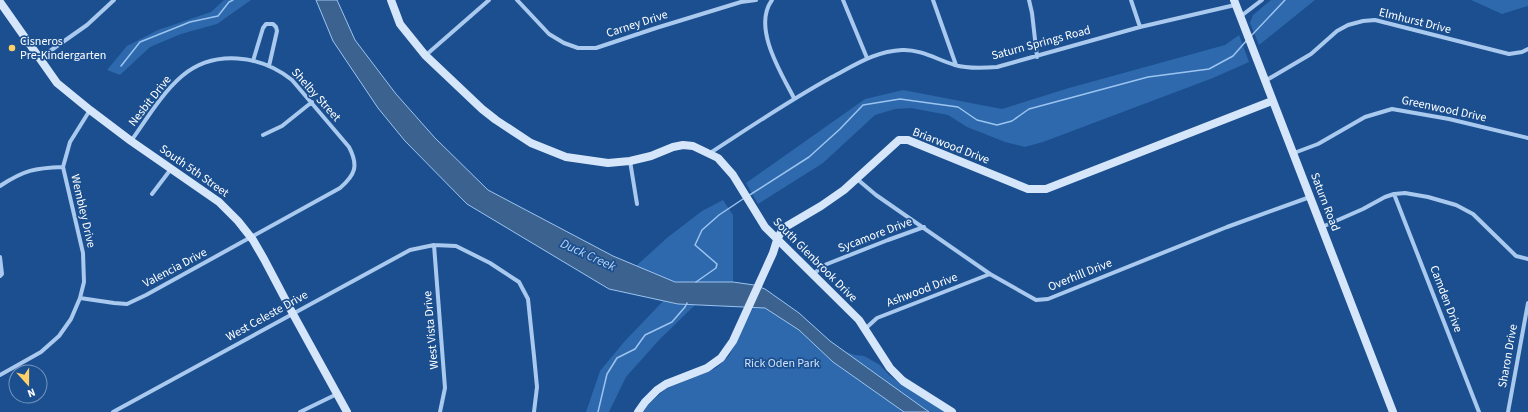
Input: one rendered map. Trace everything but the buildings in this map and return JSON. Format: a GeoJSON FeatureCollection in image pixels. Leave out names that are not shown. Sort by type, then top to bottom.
{"type":"FeatureCollection","features":[{"type":"Feature","properties":{"kind":"street"},"geometry":{"type":"LineString","coordinates":[[40,58],[87,25],[114,0]]}},
{"type":"Feature","properties":{"kind":"street","name":"South Glenbrook Drive"},"geometry":{"type":"LineString","coordinates":[[391,0],[400,24],[425,55],[482,109],[531,143],[566,157],[608,163],[630,161],[651,156],[673,147],[683,145],[694,146],[718,158],[733,175],[764,227],[859,320],[890,368],[903,381],[952,412]]}},
{"type":"Feature","properties":{"kind":"street"},"geometry":{"type":"LineString","coordinates":[[425,55],[489,0]]}},
{"type":"Feature","properties":{"kind":"street","name":"Carney Drive"},"geometry":{"type":"LineString","coordinates":[[517,0],[550,34],[564,43],[578,48],[596,48],[741,2],[756,0]]}},
{"type":"Feature","properties":{"kind":"street"},"geometry":{"type":"LineString","coordinates":[[772,0],[768,6],[766,28],[770,48],[794,98]]}},
{"type":"Feature","properties":{"kind":"street"},"geometry":{"type":"LineString","coordinates":[[843,0],[867,58]]}},
{"type":"Feature","properties":{"kind":"street"},"geometry":{"type":"LineString","coordinates":[[933,0],[956,65]]}},
{"type":"Feature","properties":{"kind":"street"},"geometry":{"type":"LineString","coordinates":[[1029,0],[1037,57]]}},
{"type":"Feature","properties":{"kind":"street"},"geometry":{"type":"LineString","coordinates":[[1131,0],[1140,27]]}},
{"type":"Feature","properties":{"kind":"street"},"geometry":{"type":"LineString","coordinates":[[1240,17],[1262,0]]}},
{"type":"Feature","properties":{"kind":"street","name":"South 5th Street"},"geometry":{"type":"LineString","coordinates":[[0,2],[57,82],[90,110],[131,141],[219,202],[238,221],[252,238],[292,314],[347,412]]}},
{"type":"Feature","properties":{"kind":"street","name":"Saturn Springs Road"},"geometry":{"type":"LineString","coordinates":[[710,153],[794,98],[867,58],[885,51],[904,49],[956,65],[981,68],[998,67],[1235,2]]}},
{"type":"Feature","properties":{"kind":"street","name":"Saturn Road"},"geometry":{"type":"LineString","coordinates":[[1235,2],[1393,412]]}},
{"type":"Feature","properties":{"kind":"street","name":"Elmhurst Drive"},"geometry":{"type":"LineString","coordinates":[[1265,81],[1311,54],[1337,31],[1364,21],[1375,20],[1509,54],[1522,52],[1528,49]]}},
{"type":"Feature","properties":{"kind":"street"},"geometry":{"type":"LineString","coordinates":[[253,61],[263,28],[266,24],[273,24],[277,31],[269,66]]}},
{"type":"Feature","properties":{"kind":"street","name":"Nesbit Drive"},"geometry":{"type":"LineString","coordinates":[[131,141],[159,101],[182,76],[197,67],[214,61],[234,58],[253,61]]}},
{"type":"Feature","properties":{"kind":"street","name":"Shelby Street"},"geometry":{"type":"LineString","coordinates":[[253,61],[281,71],[292,80],[349,147],[353,155]]}},
{"type":"Feature","properties":{"kind":"street","name":"Briarwood Drive"},"geometry":{"type":"LineString","coordinates":[[638,412],[649,398],[666,384],[707,368],[721,358],[733,341],[782,230],[821,206],[857,179],[899,140],[908,140],[1028,189],[1046,189],[1272,101]]}},
{"type":"Feature","properties":{"kind":"street"},"geometry":{"type":"LineString","coordinates":[[263,135],[282,126],[312,102]]}},
{"type":"Feature","properties":{"kind":"street","name":"Greenwood Drive"},"geometry":{"type":"LineString","coordinates":[[1294,153],[1318,144],[1365,117],[1392,109],[1449,119],[1528,138]]}},
{"type":"Feature","properties":{"kind":"street","name":"Wembley Drive"},"geometry":{"type":"LineString","coordinates":[[80,298],[84,282],[83,254],[63,167],[70,142],[90,110]]}},
{"type":"Feature","properties":{"kind":"street","name":"Valencia Drive"},"geometry":{"type":"LineString","coordinates":[[80,298],[127,304],[146,295],[252,238],[340,188],[351,178],[355,166],[353,155]]}},
{"type":"Feature","properties":{"kind":"street"},"geometry":{"type":"LineString","coordinates":[[630,161],[637,204]]}},
{"type":"Feature","properties":{"kind":"street"},"geometry":{"type":"LineString","coordinates":[[0,186],[26,171],[39,168],[63,167]]}},
{"type":"Feature","properties":{"kind":"street"},"geometry":{"type":"LineString","coordinates":[[152,194],[171,169]]}},
{"type":"Feature","properties":{"kind":"street","name":"Overhill Drive"},"geometry":{"type":"LineString","coordinates":[[857,179],[876,195],[990,274],[1036,300],[1048,299],[1227,227],[1310,197]]}},
{"type":"Feature","properties":{"kind":"street"},"geometry":{"type":"LineString","coordinates":[[1321,227],[1363,209],[1385,197],[1405,193],[1428,197],[1456,205],[1473,214],[1516,256],[1528,259]]}},
{"type":"Feature","properties":{"kind":"street","name":"Camden Drive"},"geometry":{"type":"LineString","coordinates":[[1394,194],[1479,412]]}},
{"type":"Feature","properties":{"kind":"street","name":"Sycamore Drive"},"geometry":{"type":"LineString","coordinates":[[813,276],[822,266],[924,227]]}},
{"type":"Feature","properties":{"kind":"street","name":"West Celeste Drive"},"geometry":{"type":"LineString","coordinates":[[113,412],[410,250],[434,245],[456,246],[490,263],[519,282],[528,299],[537,387],[534,412]]}},
{"type":"Feature","properties":{"kind":"street","name":"West Vista Drive"},"geometry":{"type":"LineString","coordinates":[[434,245],[445,388],[440,412]]}},
{"type":"Feature","properties":{"kind":"street"},"geometry":{"type":"LineString","coordinates":[[0,257],[2,274],[0,276]]}},
{"type":"Feature","properties":{"kind":"street","name":"Ashwood Drive"},"geometry":{"type":"LineString","coordinates":[[865,328],[877,318],[990,274]]}},
{"type":"Feature","properties":{"kind":"street"},"geometry":{"type":"LineString","coordinates":[[0,375],[41,352],[59,336],[71,319],[80,298]]}},
{"type":"Feature","properties":{"kind":"street","name":"Sharon Drive"},"geometry":{"type":"LineString","coordinates":[[1508,412],[1528,303]]}},
{"type":"Feature","properties":{"kind":"street"},"geometry":{"type":"LineString","coordinates":[[300,412],[337,394]]}},
{"type":"Feature","properties":{"kind":"green space"},"geometry":{"type":"Polygon","coordinates":[[[224,0],[251,0],[217,24],[181,34],[150,47],[120,75],[107,70],[127,46],[158,30],[211,12],[224,0]]]}},
{"type":"Feature","properties":{"kind":"green space"},"geometry":{"type":"Polygon","coordinates":[[[1271,0],[1315,0],[1259,45],[1250,23],[1253,15],[1271,0]]]}},
{"type":"Feature","properties":{"kind":"green space"},"geometry":{"type":"Polygon","coordinates":[[[1471,0],[1528,0],[1528,6],[1502,14],[1471,0]]]}},
{"type":"Feature","properties":{"kind":"green space"},"geometry":{"type":"Polygon","coordinates":[[[1239,35],[1249,62],[1213,78],[1043,142],[1025,147],[1005,142],[967,127],[948,115],[911,108],[895,109],[875,115],[823,163],[758,204],[746,183],[865,99],[903,90],[1002,109],[1069,88],[1225,45],[1239,35]]]}},
{"type":"Feature","properties":{"kind":"green space"},"geometry":{"type":"Polygon","coordinates":[[[723,200],[733,215],[733,282],[675,282],[636,266],[668,237],[702,211],[723,200]]]}},
{"type":"Feature","properties":{"kind":"green space","name":"Rick Oden Park"},"geometry":{"type":"Polygon","coordinates":[[[763,288],[799,313],[830,341],[846,352],[864,356],[880,365],[889,375],[907,388],[947,412],[643,412],[649,403],[666,389],[716,368],[729,356],[763,288]]]}},
{"type":"Feature","properties":{"kind":"green space"},"geometry":{"type":"Polygon","coordinates":[[[664,300],[678,304],[696,304],[659,340],[626,377],[609,412],[586,412],[600,371],[624,342],[664,300]]]}},
{"type":"Feature","properties":{"kind":"water","name":"Duck Creek"},"geometry":{"type":"Polygon","coordinates":[[[316,0],[337,0],[355,40],[396,94],[435,138],[488,190],[613,256],[675,282],[733,282],[754,285],[765,289],[799,313],[830,341],[929,412],[904,412],[833,362],[799,330],[765,308],[678,304],[609,289],[467,204],[405,141],[378,108],[333,41],[316,0]]]}},
{"type":"Feature","properties":{"kind":"waterway"},"geometry":{"type":"LineString","coordinates":[[121,66],[140,42],[190,22],[218,16],[229,2],[233,0]]}},
{"type":"Feature","properties":{"kind":"waterway"},"geometry":{"type":"LineString","coordinates":[[1251,36],[1285,0]]}},
{"type":"Feature","properties":{"kind":"waterway"},"geometry":{"type":"LineString","coordinates":[[748,196],[809,157],[840,129],[863,105],[900,99],[958,107],[977,120],[997,125],[1012,121],[1029,109],[1148,77],[1209,69],[1233,56],[1247,40]]}},
{"type":"Feature","properties":{"kind":"waterway"},"geometry":{"type":"LineString","coordinates":[[696,282],[716,268],[717,264],[695,245],[702,230],[719,215],[743,199]]}},
{"type":"Feature","properties":{"kind":"waterway"},"geometry":{"type":"LineString","coordinates":[[598,412],[607,374],[617,358],[635,349],[645,335],[672,322],[687,303]]}},
{"type":"Feature","properties":{"kind":"place","name":"Cisneros Pre-Kindergarten"},"geometry":{"type":"Point","coordinates":[12,48]}}]}
